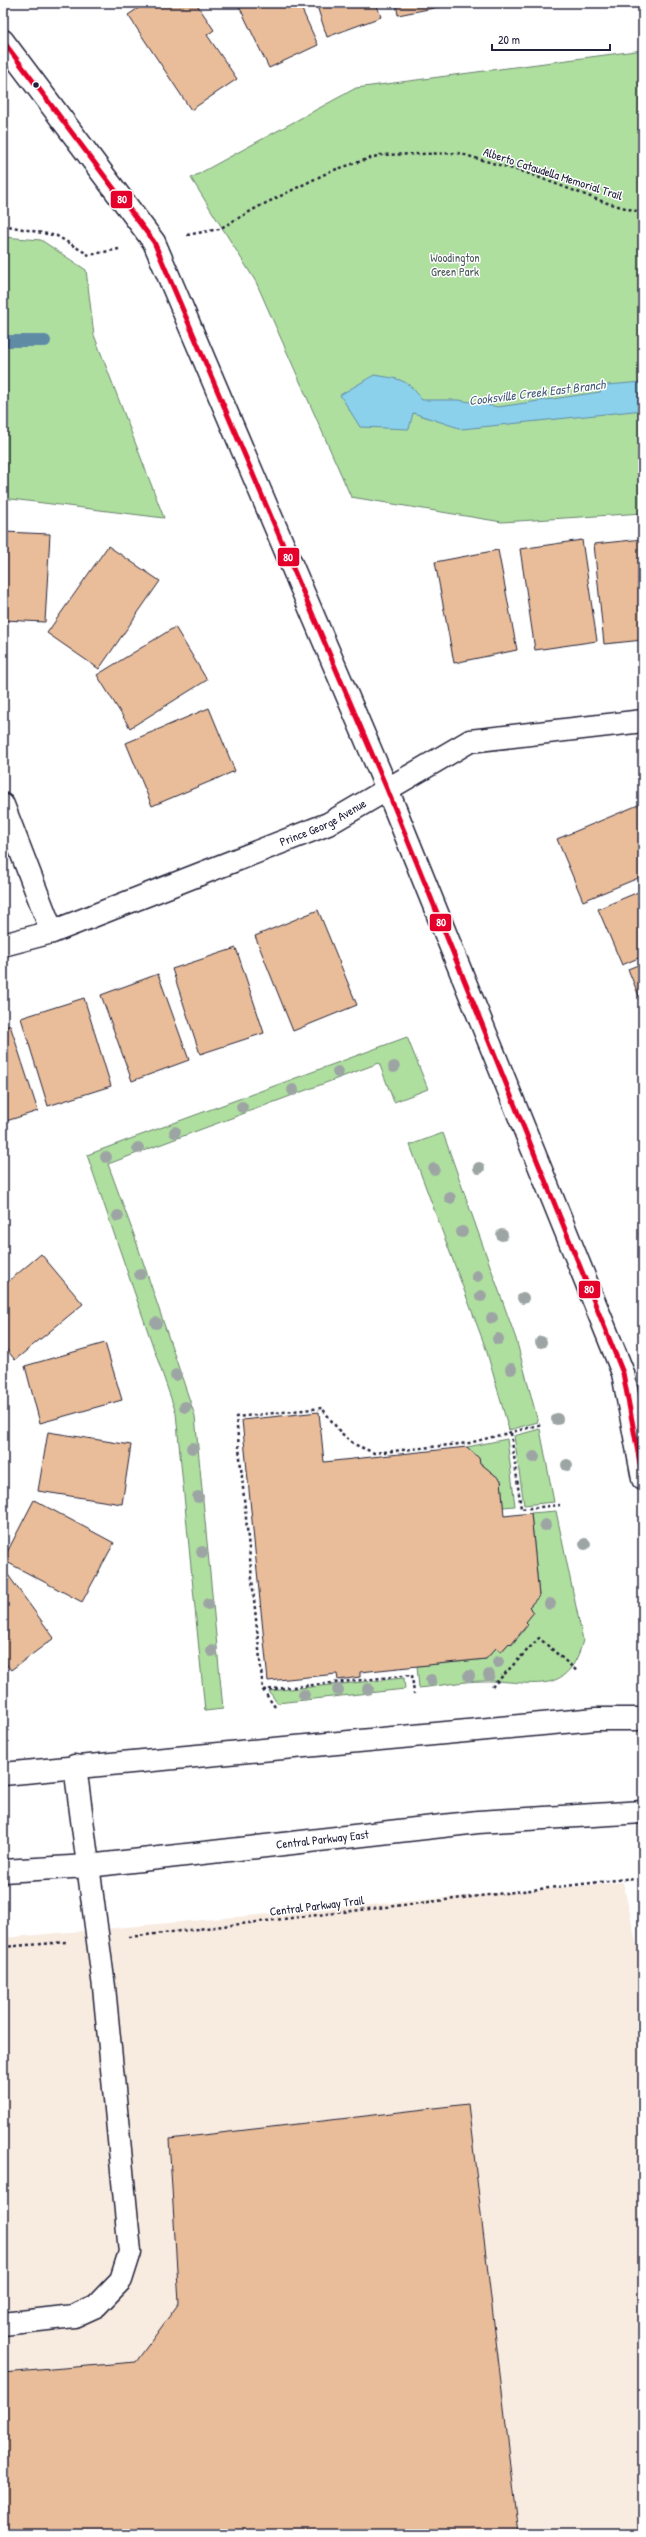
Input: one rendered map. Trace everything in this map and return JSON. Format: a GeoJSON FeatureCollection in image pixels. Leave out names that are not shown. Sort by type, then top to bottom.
{"type":"FeatureCollection","features":[{"type":"Feature","properties":{"kind":"street"},"geometry":{"type":"LineString","coordinates":[[3,41],[154,242],[387,790],[623,1373],[643,1479]]}},
{"type":"Feature","properties":{"kind":"street","name":"Prince George Avenue"},"geometry":{"type":"LineString","coordinates":[[3,945],[52,932],[328,824],[470,741],[643,721]]}},
{"type":"Feature","properties":{"kind":"street"},"geometry":{"type":"LineString","coordinates":[[3,805],[52,932]]}},
{"type":"Feature","properties":{"kind":"street"},"geometry":{"type":"LineString","coordinates":[[3,1774],[75,1766],[596,1719],[643,1719]]}},
{"type":"Feature","properties":{"kind":"street"},"geometry":{"type":"LineString","coordinates":[[3,2324],[74,2316],[96,2306],[121,2280],[130,2252],[99,1940],[75,1766]]}},
{"type":"Feature","properties":{"kind":"street","name":"Central Parkway East"},"geometry":{"type":"LineString","coordinates":[[3,1872],[88,1866],[478,1822],[643,1812]]}},
{"type":"Feature","properties":{"kind":"path","name":"Alberto Cataudella Memorial Trail"},"geometry":{"type":"LineString","coordinates":[[3,225],[57,236],[89,255],[219,229],[258,206],[331,171],[380,155],[458,153],[527,173],[604,202],[643,213]]}},
{"type":"Feature","properties":{"kind":"path"},"geometry":{"type":"LineString","coordinates":[[275,1707],[263,1690],[236,1417],[322,1408],[340,1432],[354,1444],[374,1452],[469,1443],[543,1424]]}},
{"type":"Feature","properties":{"kind":"path"},"geometry":{"type":"LineString","coordinates":[[511,1432],[521,1509],[560,1505]]}},
{"type":"Feature","properties":{"kind":"path"},"geometry":{"type":"LineString","coordinates":[[492,1687],[539,1638],[577,1671]]}},
{"type":"Feature","properties":{"kind":"path"},"geometry":{"type":"LineString","coordinates":[[263,1690],[412,1675],[414,1694]]}},
{"type":"Feature","properties":{"kind":"path","name":"Central Parkway Trail"},"geometry":{"type":"LineString","coordinates":[[3,1947],[99,1940],[634,1878]]}},
{"type":"Feature","properties":{"kind":"shaded area"},"geometry":{"type":"Polygon","coordinates":[[[623,1882],[643,1974],[643,2534],[3,2534],[3,1938],[623,1882]]]}},
{"type":"Feature","properties":{"kind":"green space","name":"Woodington Green Park"},"geometry":{"type":"Polygon","coordinates":[[[643,50],[643,513],[502,522],[351,497],[256,282],[191,178],[356,88],[643,50]]]}},
{"type":"Feature","properties":{"kind":"green space"},"geometry":{"type":"Polygon","coordinates":[[[3,237],[41,240],[86,270],[94,335],[164,518],[3,498],[3,237]]]}},
{"type":"Feature","properties":{"kind":"green space"},"geometry":{"type":"Polygon","coordinates":[[[407,1037],[428,1089],[394,1102],[379,1063],[108,1164],[134,1235],[195,1416],[223,1709],[205,1711],[176,1413],[87,1155],[407,1037]]]}},
{"type":"Feature","properties":{"kind":"green space"},"geometry":{"type":"Polygon","coordinates":[[[443,1133],[516,1339],[538,1422],[509,1430],[486,1349],[410,1145],[443,1133]]]}},
{"type":"Feature","properties":{"kind":"green space"},"geometry":{"type":"Polygon","coordinates":[[[540,1429],[554,1502],[524,1505],[514,1436],[540,1429]]]}},
{"type":"Feature","properties":{"kind":"green space"},"geometry":{"type":"Polygon","coordinates":[[[507,1439],[515,1506],[503,1507],[501,1480],[480,1463],[467,1447],[507,1439]]]}},
{"type":"Feature","properties":{"kind":"green space"},"geometry":{"type":"Polygon","coordinates":[[[556,1511],[583,1640],[576,1659],[568,1672],[557,1679],[545,1683],[476,1681],[419,1688],[417,1666],[486,1659],[496,1648],[501,1652],[509,1643],[512,1645],[528,1625],[526,1622],[529,1607],[539,1596],[531,1513],[556,1511]]]}},
{"type":"Feature","properties":{"kind":"green space"},"geometry":{"type":"Polygon","coordinates":[[[404,1678],[405,1689],[277,1703],[269,1691],[404,1678]]]}},
{"type":"Feature","properties":{"kind":"water"},"geometry":{"type":"Polygon","coordinates":[[[374,375],[396,379],[407,383],[422,400],[459,400],[498,407],[600,392],[607,385],[643,382],[643,410],[462,429],[413,413],[409,429],[360,427],[340,395],[374,375]]]}},
{"type":"Feature","properties":{"kind":"building"},"geometry":{"type":"Polygon","coordinates":[[[146,3],[196,3],[214,30],[207,35],[237,79],[191,110],[128,15],[146,3]]]}},
{"type":"Feature","properties":{"kind":"building"},"geometry":{"type":"Polygon","coordinates":[[[229,3],[299,3],[318,45],[269,68],[238,4],[231,7],[229,3]]]}},
{"type":"Feature","properties":{"kind":"building"},"geometry":{"type":"Polygon","coordinates":[[[316,3],[376,3],[381,17],[327,37],[316,3]]]}},
{"type":"Feature","properties":{"kind":"building"},"geometry":{"type":"Polygon","coordinates":[[[396,3],[454,3],[454,4],[398,15],[396,3]]]}},
{"type":"Feature","properties":{"kind":"building"},"geometry":{"type":"Polygon","coordinates":[[[3,532],[50,534],[45,622],[3,620],[3,532]]]}},
{"type":"Feature","properties":{"kind":"building"},"geometry":{"type":"Polygon","coordinates":[[[643,539],[643,640],[604,644],[594,544],[643,539]]]}},
{"type":"Feature","properties":{"kind":"building"},"geometry":{"type":"Polygon","coordinates":[[[582,540],[597,641],[535,650],[520,549],[582,540]]]}},
{"type":"Feature","properties":{"kind":"building"},"geometry":{"type":"Polygon","coordinates":[[[108,546],[160,581],[99,669],[47,633],[108,546]]]}},
{"type":"Feature","properties":{"kind":"building"},"geometry":{"type":"Polygon","coordinates":[[[498,550],[517,650],[454,663],[435,562],[498,550]]]}},
{"type":"Feature","properties":{"kind":"building"},"geometry":{"type":"Polygon","coordinates":[[[175,627],[207,680],[130,728],[97,675],[175,627]]]}},
{"type":"Feature","properties":{"kind":"building"},"geometry":{"type":"Polygon","coordinates":[[[209,708],[235,771],[152,806],[126,743],[209,708]]]}},
{"type":"Feature","properties":{"kind":"building"},"geometry":{"type":"Polygon","coordinates":[[[643,803],[643,876],[583,901],[557,839],[643,803]]]}},
{"type":"Feature","properties":{"kind":"building"},"geometry":{"type":"Polygon","coordinates":[[[643,890],[643,956],[622,965],[598,909],[643,890]]]}},
{"type":"Feature","properties":{"kind":"building"},"geometry":{"type":"Polygon","coordinates":[[[318,910],[357,1005],[293,1031],[255,936],[318,910]]]}},
{"type":"Feature","properties":{"kind":"building"},"geometry":{"type":"Polygon","coordinates":[[[236,948],[264,1033],[200,1054],[172,969],[236,948]]]}},
{"type":"Feature","properties":{"kind":"building"},"geometry":{"type":"Polygon","coordinates":[[[643,963],[643,1006],[628,969],[643,963]]]}},
{"type":"Feature","properties":{"kind":"building"},"geometry":{"type":"Polygon","coordinates":[[[158,974],[189,1060],[132,1081],[101,995],[158,974]]]}},
{"type":"Feature","properties":{"kind":"building"},"geometry":{"type":"Polygon","coordinates":[[[84,998],[111,1086],[48,1106],[21,1018],[84,998]]]}},
{"type":"Feature","properties":{"kind":"building"},"geometry":{"type":"Polygon","coordinates":[[[10,1025],[38,1111],[3,1122],[3,1028],[10,1025]]]}},
{"type":"Feature","properties":{"kind":"building"},"geometry":{"type":"Polygon","coordinates":[[[41,1254],[83,1304],[15,1360],[3,1345],[3,1286],[41,1254]]]}},
{"type":"Feature","properties":{"kind":"building"},"geometry":{"type":"Polygon","coordinates":[[[105,1343],[122,1400],[40,1423],[25,1366],[105,1343]]]}},
{"type":"Feature","properties":{"kind":"building"},"geometry":{"type":"Polygon","coordinates":[[[319,1412],[324,1462],[467,1447],[479,1458],[480,1463],[501,1480],[504,1516],[531,1513],[539,1596],[529,1607],[534,1612],[526,1622],[528,1624],[511,1645],[509,1643],[501,1652],[496,1648],[486,1659],[360,1672],[360,1677],[338,1680],[337,1674],[268,1681],[242,1420],[319,1412]]]}},
{"type":"Feature","properties":{"kind":"building"},"geometry":{"type":"Polygon","coordinates":[[[48,1432],[131,1445],[122,1504],[38,1491],[48,1432]]]}},
{"type":"Feature","properties":{"kind":"building"},"geometry":{"type":"Polygon","coordinates":[[[34,1500],[114,1543],[82,1602],[3,1560],[34,1500]]]}},
{"type":"Feature","properties":{"kind":"building"},"geometry":{"type":"Polygon","coordinates":[[[3,1568],[54,1638],[11,1670],[3,1660],[3,1568]]]}},
{"type":"Feature","properties":{"kind":"building"},"geometry":{"type":"Polygon","coordinates":[[[468,2104],[519,2534],[3,2534],[3,2373],[136,2362],[179,2303],[169,2139],[468,2104]]]}},
{"type":"Feature","properties":{"kind":"waterway","name":"Cooksville Creek East Branch"},"geometry":{"type":"LineString","coordinates":[[3,341],[45,341]]}},
{"type":"Feature","properties":{"kind":"transit line","name":"80"},"geometry":{"type":"LineString","coordinates":[[3,41],[154,242],[387,789],[623,1373],[643,1479]]}}]}
